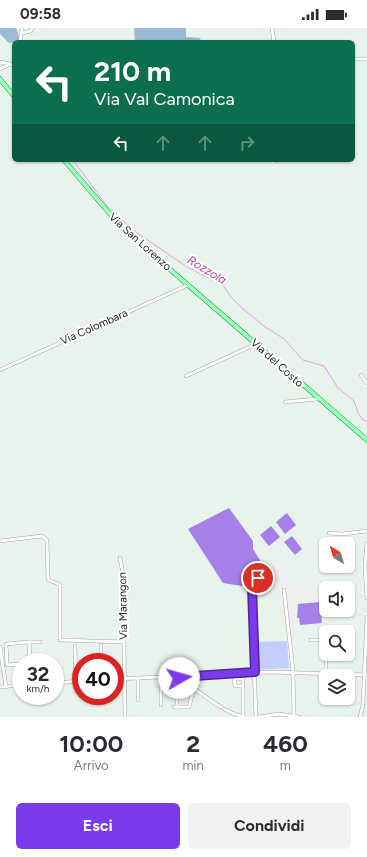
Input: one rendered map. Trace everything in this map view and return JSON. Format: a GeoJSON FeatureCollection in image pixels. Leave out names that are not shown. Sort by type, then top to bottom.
{"type":"FeatureCollection","features":[{"type":"Feature","properties":{"kind":"main road"},"geometry":{"type":"LineString","coordinates":[[0,79],[12,94]]}},
{"type":"Feature","properties":{"kind":"main road","name":"Via San Lorenzo"},"geometry":{"type":"LineString","coordinates":[[66,162],[121,227],[188,285]]}},
{"type":"Feature","properties":{"kind":"main road","name":"Via del Costo"},"geometry":{"type":"LineString","coordinates":[[188,285],[317,399],[367,440]]}},
{"type":"Feature","properties":{"kind":"street"},"geometry":{"type":"LineString","coordinates":[[20,40],[22,28]]}},
{"type":"Feature","properties":{"kind":"street"},"geometry":{"type":"LineString","coordinates":[[22,33],[30,31],[32,28]]}},
{"type":"Feature","properties":{"kind":"street"},"geometry":{"type":"LineString","coordinates":[[272,28],[274,40]]}},
{"type":"Feature","properties":{"kind":"street"},"geometry":{"type":"LineString","coordinates":[[355,59],[367,59]]}},
{"type":"Feature","properties":{"kind":"street"},"geometry":{"type":"LineString","coordinates":[[0,62],[12,64]]}},
{"type":"Feature","properties":{"kind":"street"},"geometry":{"type":"LineString","coordinates":[[0,69],[12,64]]}},
{"type":"Feature","properties":{"kind":"street","name":"Via Colombara"},"geometry":{"type":"LineString","coordinates":[[0,370],[188,285]]}},
{"type":"Feature","properties":{"kind":"street"},"geometry":{"type":"LineString","coordinates":[[186,376],[256,344]]}},
{"type":"Feature","properties":{"kind":"street"},"geometry":{"type":"LineString","coordinates":[[361,375],[367,383]]}},
{"type":"Feature","properties":{"kind":"street"},"geometry":{"type":"LineString","coordinates":[[286,402],[317,399]]}},
{"type":"Feature","properties":{"kind":"street"},"geometry":{"type":"LineString","coordinates":[[329,532],[342,534],[367,531]]}},
{"type":"Feature","properties":{"kind":"street"},"geometry":{"type":"LineString","coordinates":[[0,541],[42,536],[47,540],[48,578],[49,580],[60,585],[59,639],[63,642],[124,642]]}},
{"type":"Feature","properties":{"kind":"street"},"geometry":{"type":"LineString","coordinates":[[367,542],[365,566],[367,598]]}},
{"type":"Feature","properties":{"kind":"street","name":"Via Marangon"},"geometry":{"type":"LineString","coordinates":[[120,558],[123,574],[125,717]]}},
{"type":"Feature","properties":{"kind":"street"},"geometry":{"type":"LineString","coordinates":[[256,717],[252,587],[253,582],[258,578]]}},
{"type":"Feature","properties":{"kind":"street"},"geometry":{"type":"LineString","coordinates":[[284,590],[293,671],[294,715]]}},
{"type":"Feature","properties":{"kind":"street"},"geometry":{"type":"LineString","coordinates":[[360,717],[363,704],[367,617]]}},
{"type":"Feature","properties":{"kind":"street"},"geometry":{"type":"LineString","coordinates":[[311,640],[319,640]]}},
{"type":"Feature","properties":{"kind":"street"},"geometry":{"type":"LineString","coordinates":[[29,642],[30,653]]}},
{"type":"Feature","properties":{"kind":"street"},"geometry":{"type":"LineString","coordinates":[[12,665],[7,665],[6,644],[40,642]]}},
{"type":"Feature","properties":{"kind":"street"},"geometry":{"type":"LineString","coordinates":[[101,645],[101,653]]}},
{"type":"Feature","properties":{"kind":"street"},"geometry":{"type":"LineString","coordinates":[[75,646],[75,653]]}},
{"type":"Feature","properties":{"kind":"street"},"geometry":{"type":"LineString","coordinates":[[0,647],[6,686]]}},
{"type":"Feature","properties":{"kind":"street"},"geometry":{"type":"LineString","coordinates":[[125,679],[162,677],[187,678],[194,676],[255,672],[293,671],[319,673]]}},
{"type":"Feature","properties":{"kind":"street"},"geometry":{"type":"LineString","coordinates":[[234,674],[235,686],[243,686]]}},
{"type":"Feature","properties":{"kind":"street"},"geometry":{"type":"LineString","coordinates":[[161,705],[162,677]]}},
{"type":"Feature","properties":{"kind":"street"},"geometry":{"type":"LineString","coordinates":[[138,678],[138,700]]}},
{"type":"Feature","properties":{"kind":"street"},"geometry":{"type":"LineString","coordinates":[[180,678],[227,711],[244,717],[243,679],[234,680]]}},
{"type":"Feature","properties":{"kind":"street"},"geometry":{"type":"LineString","coordinates":[[177,693],[176,707],[189,707],[192,686],[187,678]]}},
{"type":"Feature","properties":{"kind":"street"},"geometry":{"type":"LineString","coordinates":[[0,687],[12,686]]}},
{"type":"Feature","properties":{"kind":"street"},"geometry":{"type":"LineString","coordinates":[[260,717],[279,714],[294,715],[299,717]]}},
{"type":"Feature","properties":{"kind":"shaded area"},"geometry":{"type":"Polygon","coordinates":[[[0,28],[16,28],[19,40],[12,40],[12,43],[9,43],[0,34],[0,28]]]}},
{"type":"Feature","properties":{"kind":"shaded area"},"geometry":{"type":"Polygon","coordinates":[[[134,28],[186,28],[186,37],[201,38],[200,40],[135,40],[134,28]]]}},
{"type":"Feature","properties":{"kind":"shaded area"},"geometry":{"type":"Polygon","coordinates":[[[229,508],[253,541],[253,549],[263,565],[259,568],[261,572],[250,580],[248,587],[223,583],[188,529],[229,508]]]}},
{"type":"Feature","properties":{"kind":"shaded area"},"geometry":{"type":"Polygon","coordinates":[[[287,513],[296,525],[285,534],[276,522],[287,513]]]}},
{"type":"Feature","properties":{"kind":"shaded area"},"geometry":{"type":"Polygon","coordinates":[[[271,526],[280,537],[269,546],[260,535],[271,526]]]}},
{"type":"Feature","properties":{"kind":"shaded area"},"geometry":{"type":"Polygon","coordinates":[[[292,536],[302,549],[295,555],[284,542],[292,536]]]}},
{"type":"Feature","properties":{"kind":"shaded area"},"geometry":{"type":"Polygon","coordinates":[[[276,565],[279,570],[285,568],[290,586],[311,581],[316,594],[319,594],[319,602],[314,602],[314,599],[310,595],[297,597],[295,602],[297,631],[290,632],[286,593],[258,594],[255,582],[256,576],[276,565]]]}},
{"type":"Feature","properties":{"kind":"shaded area"},"geometry":{"type":"Polygon","coordinates":[[[319,602],[319,617],[321,617],[322,623],[300,625],[299,618],[297,618],[298,604],[319,602]]]}},
{"type":"Feature","properties":{"kind":"shaded area"},"geometry":{"type":"Polygon","coordinates":[[[287,641],[289,668],[257,670],[256,642],[287,641]]]}},
{"type":"Feature","properties":{"kind":"waterway","name":"Rozzola"},"geometry":{"type":"LineString","coordinates":[[74,162],[107,206],[133,230],[187,267],[224,286],[230,296],[242,308],[264,326],[284,339],[303,360],[324,366],[338,388],[354,401],[358,413],[363,420],[367,421]]}},
{"type":"Feature","properties":{"kind":"route"},"geometry":{"type":"LineString","coordinates":[[179,678],[186,680],[194,676],[255,672],[252,587],[253,582],[258,578]]}}]}
